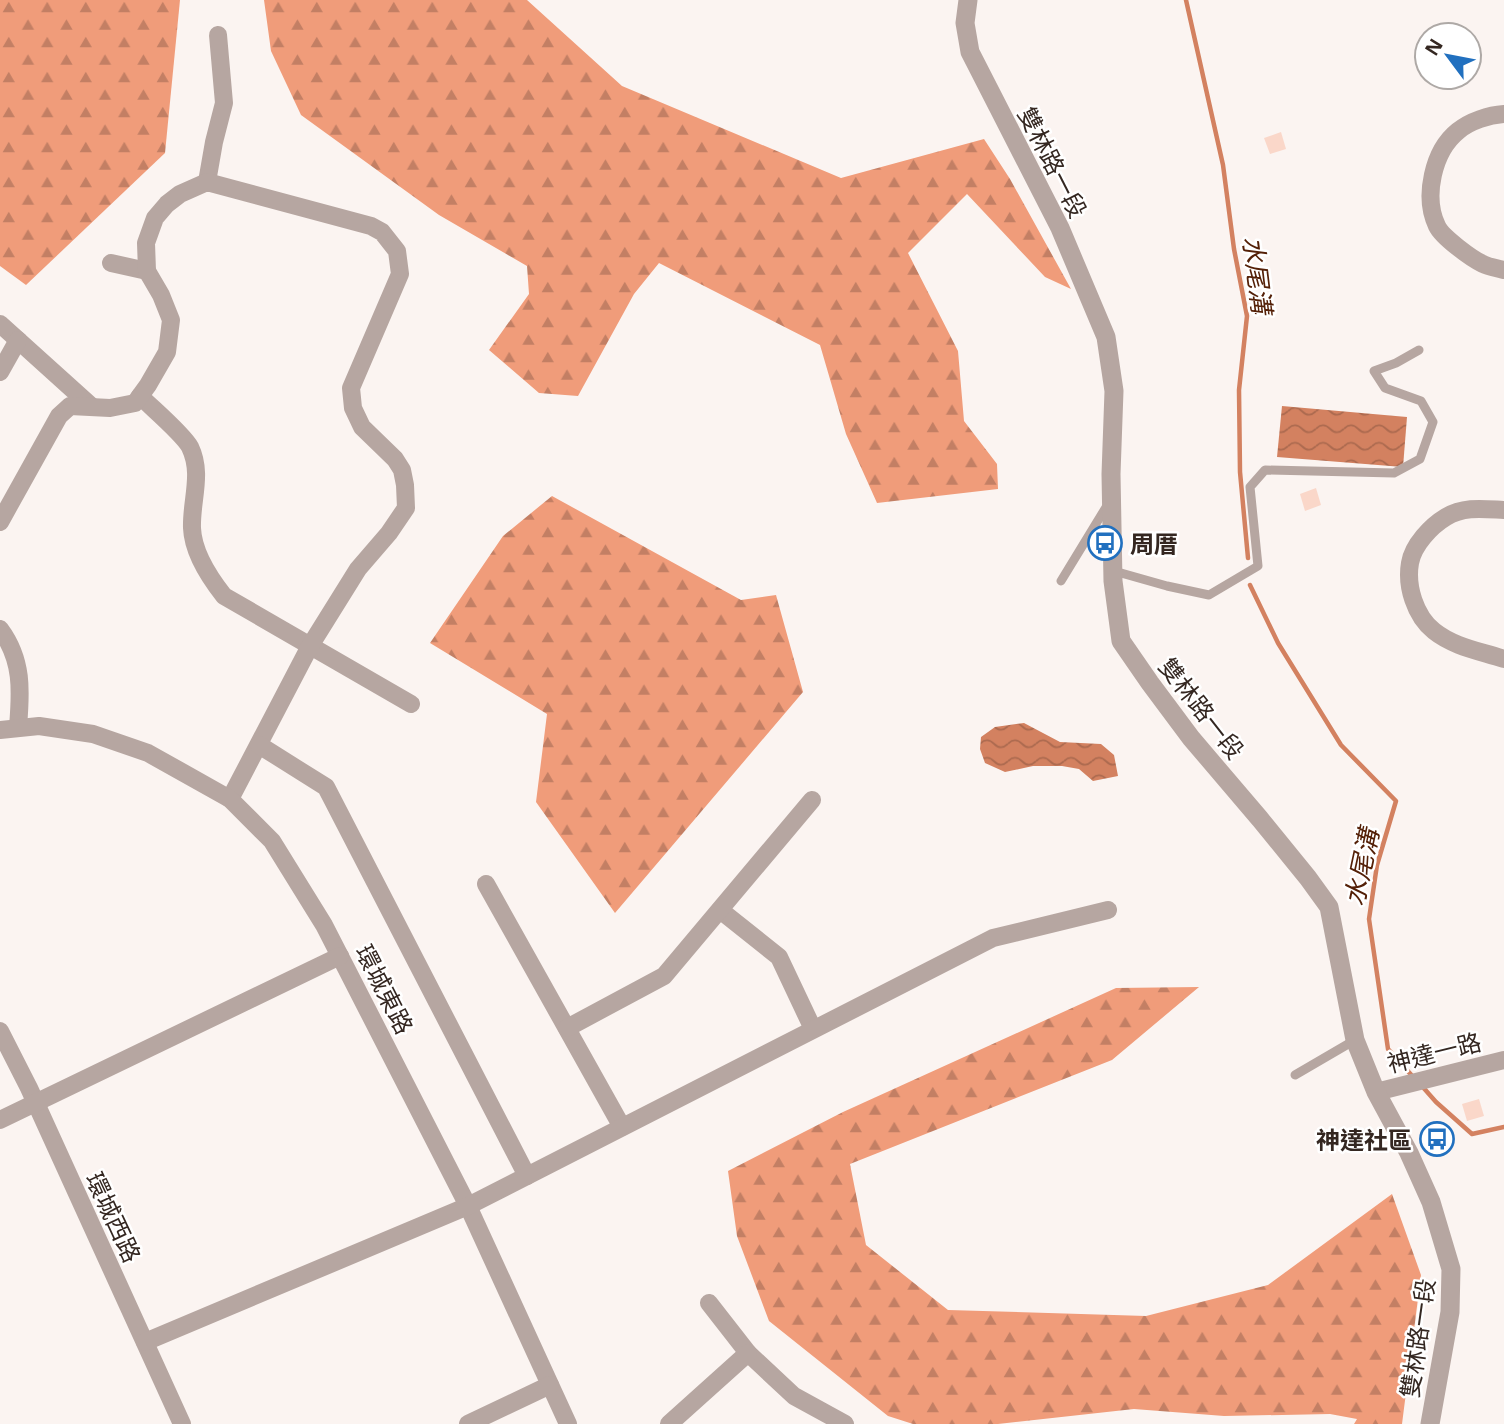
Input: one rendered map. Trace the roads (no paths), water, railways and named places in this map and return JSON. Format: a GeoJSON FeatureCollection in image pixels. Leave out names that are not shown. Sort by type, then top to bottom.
{"type":"FeatureCollection","features":[{"type":"Feature","properties":{"kind":"street","name":"雙林路一段"},"geometry":{"type":"LineString","coordinates":[[968,0],[965,23],[970,52],[1060,228],[1106,337],[1114,391],[1112,571],[1121,641],[1191,738],[1308,878],[1329,908],[1355,1040],[1376,1092],[1409,1153],[1431,1202],[1451,1269],[1450,1312],[1430,1424]]}},
{"type":"Feature","properties":{"kind":"street"},"geometry":{"type":"LineString","coordinates":[[207,182],[224,103],[218,35]]}},
{"type":"Feature","properties":{"kind":"street"},"geometry":{"type":"LineString","coordinates":[[1504,114],[1488,115],[1458,130],[1435,166],[1429,197],[1437,228],[1460,249],[1483,264],[1504,270]]}},
{"type":"Feature","properties":{"kind":"street"},"geometry":{"type":"LineString","coordinates":[[0,522],[59,416],[70,406],[110,408],[135,402],[167,352],[171,320],[147,271],[146,243],[155,218],[180,194],[207,182],[370,226],[382,232],[397,251],[400,274],[351,388],[353,408],[362,427],[396,458],[402,470],[406,508],[358,569],[310,646],[230,800]]}},
{"type":"Feature","properties":{"kind":"street"},"geometry":{"type":"LineString","coordinates":[[111,263],[147,271]]}},
{"type":"Feature","properties":{"kind":"street"},"geometry":{"type":"LineString","coordinates":[[0,324],[91,406]]}},
{"type":"Feature","properties":{"kind":"street"},"geometry":{"type":"LineString","coordinates":[[0,372],[18,340]]}},
{"type":"Feature","properties":{"kind":"street"},"geometry":{"type":"LineString","coordinates":[[140,396],[188,444],[194,459],[197,481],[192,528],[196,549],[208,575],[224,596],[411,704]]}},
{"type":"Feature","properties":{"kind":"street"},"geometry":{"type":"LineString","coordinates":[[1504,510],[1471,508],[1448,516],[1431,528],[1410,561],[1410,580],[1415,607],[1432,629],[1453,643],[1504,659]]}},
{"type":"Feature","properties":{"kind":"street"},"geometry":{"type":"LineString","coordinates":[[0,629],[14,654],[21,690],[9,729]]}},
{"type":"Feature","properties":{"kind":"street","name":"環城東路"},"geometry":{"type":"LineString","coordinates":[[9,729],[39,726],[93,734],[148,753],[230,800],[272,841],[324,925],[468,1206],[568,1424]]}},
{"type":"Feature","properties":{"kind":"street"},"geometry":{"type":"LineString","coordinates":[[259,745],[326,786],[527,1176]]}},
{"type":"Feature","properties":{"kind":"street"},"geometry":{"type":"LineString","coordinates":[[567,1028],[664,976],[812,800]]}},
{"type":"Feature","properties":{"kind":"street"},"geometry":{"type":"LineString","coordinates":[[486,884],[622,1127]]}},
{"type":"Feature","properties":{"kind":"street"},"geometry":{"type":"LineString","coordinates":[[720,910],[779,957],[813,1029]]}},
{"type":"Feature","properties":{"kind":"street"},"geometry":{"type":"LineString","coordinates":[[145,1342],[468,1206],[993,938],[1108,910]]}},
{"type":"Feature","properties":{"kind":"street"},"geometry":{"type":"LineString","coordinates":[[0,1120],[340,957]]}},
{"type":"Feature","properties":{"kind":"street","name":"環城西路"},"geometry":{"type":"LineString","coordinates":[[0,1031],[182,1424]]}},
{"type":"Feature","properties":{"kind":"street","name":"神達一路"},"geometry":{"type":"LineString","coordinates":[[1376,1092],[1504,1060]]}},
{"type":"Feature","properties":{"kind":"street"},"geometry":{"type":"LineString","coordinates":[[709,1303],[748,1353],[794,1396],[845,1424]]}},
{"type":"Feature","properties":{"kind":"street"},"geometry":{"type":"LineString","coordinates":[[669,1424],[748,1353]]}},
{"type":"Feature","properties":{"kind":"street"},"geometry":{"type":"LineString","coordinates":[[468,1424],[486,1420],[550,1385]]}},
{"type":"Feature","properties":{"kind":"lane"},"geometry":{"type":"LineString","coordinates":[[1112,571],[1209,595],[1258,566],[1250,487],[1265,470],[1394,473],[1420,459],[1433,422],[1421,401],[1385,388],[1374,371],[1419,350]]}},
{"type":"Feature","properties":{"kind":"lane"},"geometry":{"type":"LineString","coordinates":[[1061,581],[1111,500]]}},
{"type":"Feature","properties":{"kind":"lane"},"geometry":{"type":"LineString","coordinates":[[1295,1075],[1355,1040]]}},
{"type":"Feature","properties":{"kind":"water"},"geometry":{"type":"Polygon","coordinates":[[[1282,406],[1407,417],[1403,467],[1277,457],[1282,406]]]}},
{"type":"Feature","properties":{"kind":"water"},"geometry":{"type":"Polygon","coordinates":[[[1024,723],[1060,742],[1101,744],[1114,755],[1118,776],[1093,781],[1079,769],[1062,766],[1033,766],[1005,772],[985,763],[980,749],[981,737],[995,727],[1024,723]]]}},
{"type":"Feature","properties":{"kind":"waterway","name":"水尾溝"},"geometry":{"type":"LineString","coordinates":[[1186,0],[1223,165],[1234,249],[1247,316],[1239,390],[1240,472],[1248,558]]}},
{"type":"Feature","properties":{"kind":"waterway","name":"水尾溝"},"geometry":{"type":"LineString","coordinates":[[1250,585],[1278,643],[1341,745],[1396,801],[1377,865],[1369,919],[1388,1049],[1415,1079]]}},
{"type":"Feature","properties":{"kind":"waterway","name":"水尾溝"},"geometry":{"type":"LineString","coordinates":[[1421,1085],[1472,1134],[1504,1127]]}},
{"type":"Feature","properties":{"kind":"place","name":"周厝"},"geometry":{"type":"Point","coordinates":[1105,543]}},
{"type":"Feature","properties":{"kind":"place","name":"神達社區"},"geometry":{"type":"Point","coordinates":[1437,1139]}}]}
